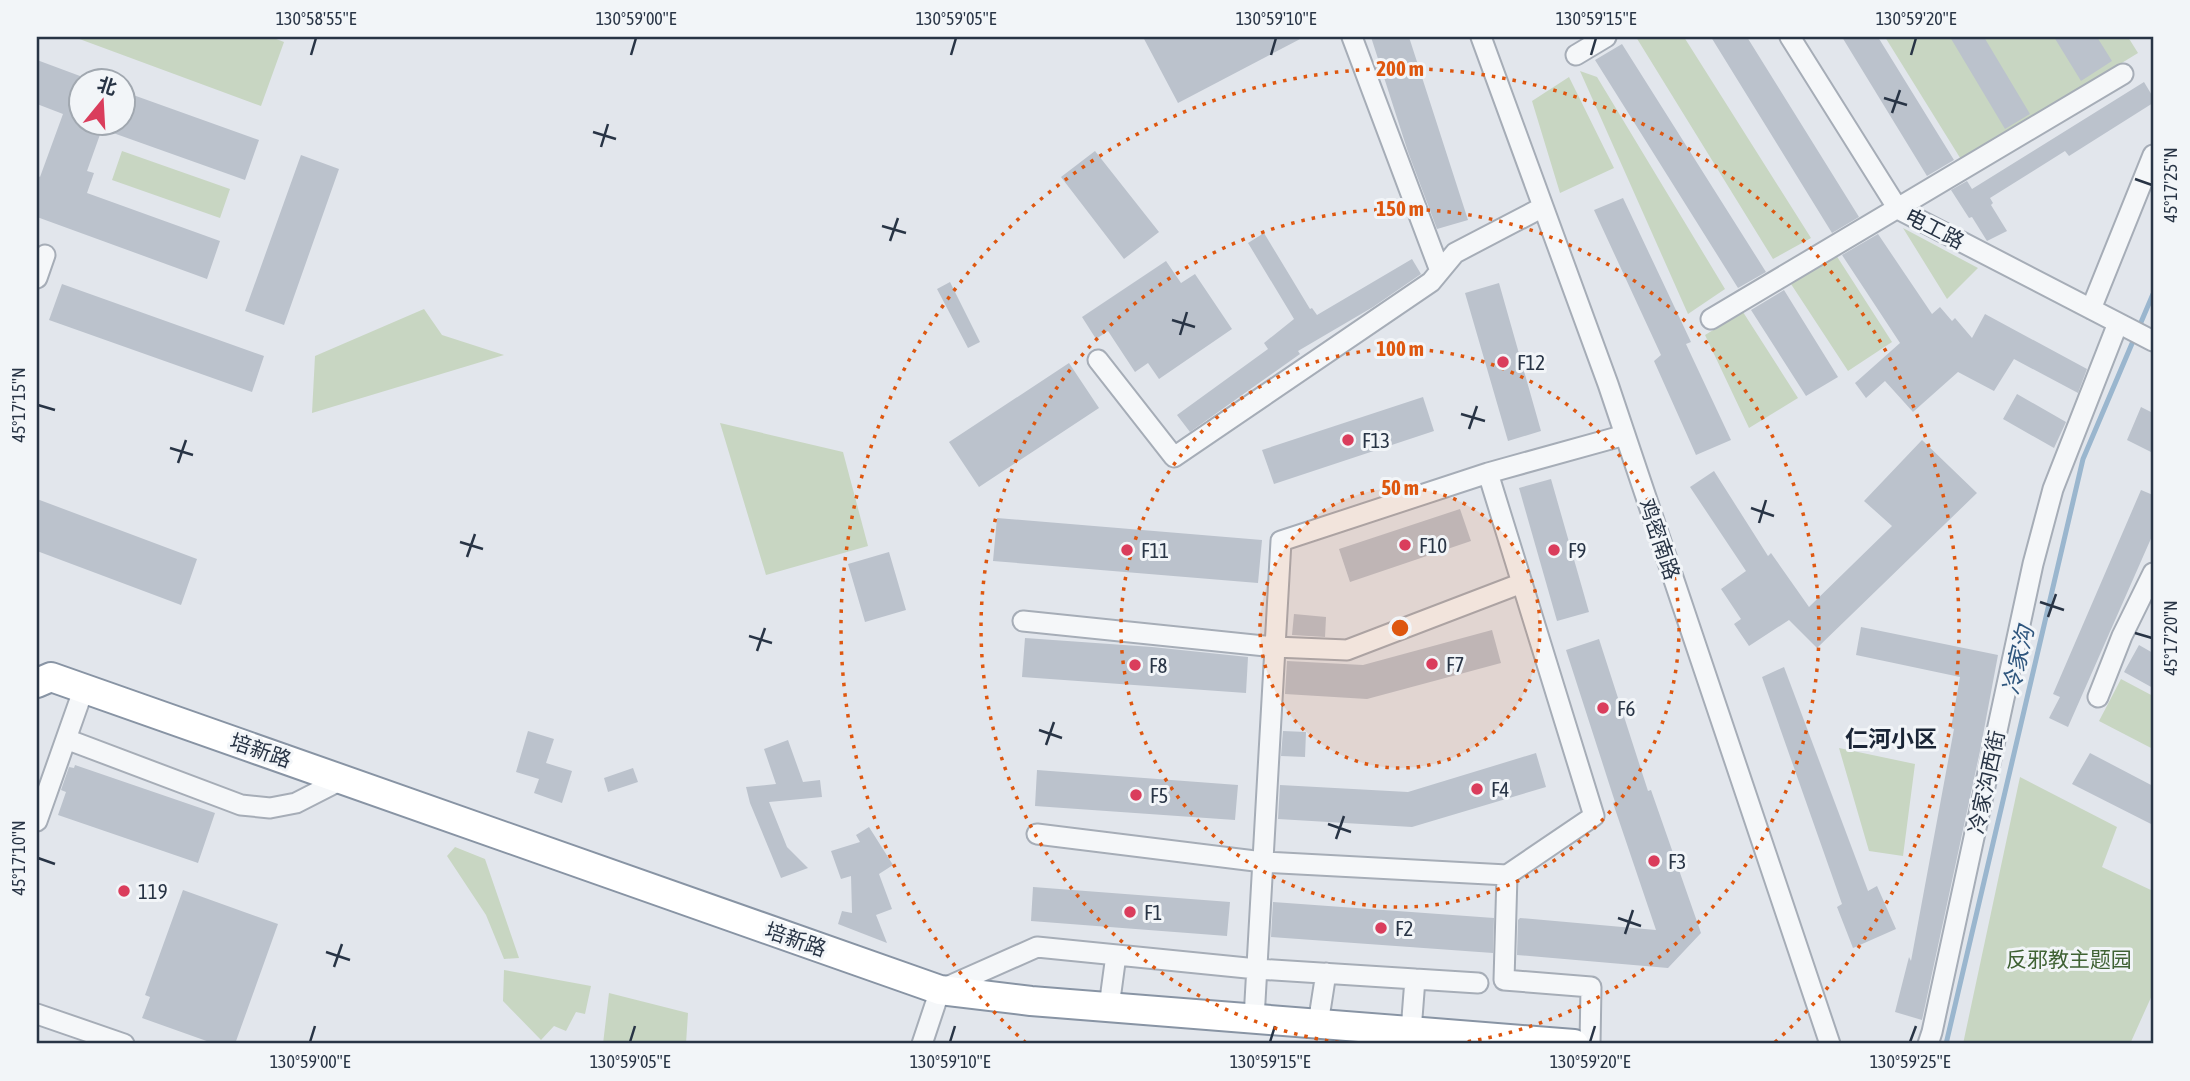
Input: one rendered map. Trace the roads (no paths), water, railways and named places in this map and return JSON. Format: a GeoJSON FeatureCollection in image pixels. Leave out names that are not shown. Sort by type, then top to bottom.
{"type":"FeatureCollection","features":[{"type":"Feature","properties":{"kind":"highway","name":"培新路"},"geometry":{"type":"LineString","coordinates":[[44,680],[84,688],[940,990],[1318,1024],[1405,1035],[1574,1044]]}},
{"type":"Feature","properties":{"kind":"street"},"geometry":{"type":"LineString","coordinates":[[1352,37],[1440,271]]}},
{"type":"Feature","properties":{"kind":"street","name":"鸡密南路"},"geometry":{"type":"LineString","coordinates":[[1481,37],[1625,435],[1830,1044]]}},
{"type":"Feature","properties":{"kind":"street"},"geometry":{"type":"LineString","coordinates":[[1577,55],[1606,37]]}},
{"type":"Feature","properties":{"kind":"street","name":"电工路"},"geometry":{"type":"LineString","coordinates":[[1790,37],[1898,209],[2153,341]]}},
{"type":"Feature","properties":{"kind":"street"},"geometry":{"type":"LineString","coordinates":[[1711,319],[2123,74]]}},
{"type":"Feature","properties":{"kind":"street"},"geometry":{"type":"LineString","coordinates":[[2091,309],[2153,155]]}},
{"type":"Feature","properties":{"kind":"street"},"geometry":{"type":"LineString","coordinates":[[1098,360],[1174,457],[1431,282],[1455,253],[1543,207]]}},
{"type":"Feature","properties":{"kind":"street"},"geometry":{"type":"LineString","coordinates":[[37,278],[45,255]]}},
{"type":"Feature","properties":{"kind":"street","name":"冷家沟西街"},"geometry":{"type":"LineString","coordinates":[[1928,1044],[1933,1032],[2053,489],[2118,323]]}},
{"type":"Feature","properties":{"kind":"street"},"geometry":{"type":"LineString","coordinates":[[1254,1019],[1281,541],[1488,474],[1625,435]]}},
{"type":"Feature","properties":{"kind":"street"},"geometry":{"type":"LineString","coordinates":[[1037,834],[1263,862],[1507,876],[1594,816],[1488,474]]}},
{"type":"Feature","properties":{"kind":"street"},"geometry":{"type":"LineString","coordinates":[[2098,697],[2122,636],[2153,573]]}},
{"type":"Feature","properties":{"kind":"street"},"geometry":{"type":"LineString","coordinates":[[1023,621],[1275,647],[1347,650],[1522,583]]}},
{"type":"Feature","properties":{"kind":"street"},"geometry":{"type":"LineString","coordinates":[[37,821],[84,688]]}},
{"type":"Feature","properties":{"kind":"street"},"geometry":{"type":"LineString","coordinates":[[66,739],[241,805],[270,808],[296,803],[343,779]]}},
{"type":"Feature","properties":{"kind":"street"},"geometry":{"type":"LineString","coordinates":[[1507,876],[1504,980],[1591,987],[1590,1044]]}},
{"type":"Feature","properties":{"kind":"street"},"geometry":{"type":"LineString","coordinates":[[922,1044],[940,990],[1037,947],[1257,969],[1478,983]]}},
{"type":"Feature","properties":{"kind":"street"},"geometry":{"type":"LineString","coordinates":[[1109,1007],[1116,955]]}},
{"type":"Feature","properties":{"kind":"street"},"geometry":{"type":"LineString","coordinates":[[1318,1024],[1326,973]]}},
{"type":"Feature","properties":{"kind":"street"},"geometry":{"type":"LineString","coordinates":[[1405,1035],[1415,979]]}},
{"type":"Feature","properties":{"kind":"street"},"geometry":{"type":"LineString","coordinates":[[37,1014],[124,1044]]}},
{"type":"Feature","properties":{"kind":"waterway","name":"冷家沟"},"geometry":{"type":"LineString","coordinates":[[1946,1044],[2083,459],[2153,294]]}},
{"type":"Feature","properties":{"kind":"place","name":"F12"},"geometry":{"type":"Point","coordinates":[1503,362]}},
{"type":"Feature","properties":{"kind":"place","name":"F13"},"geometry":{"type":"Point","coordinates":[1348,440]}},
{"type":"Feature","properties":{"kind":"place","name":"F10"},"geometry":{"type":"Point","coordinates":[1405,545]}},
{"type":"Feature","properties":{"kind":"place","name":"F11"},"geometry":{"type":"Point","coordinates":[1127,550]}},
{"type":"Feature","properties":{"kind":"place","name":"F9"},"geometry":{"type":"Point","coordinates":[1554,550]}},
{"type":"Feature","properties":{"kind":"place","name":"F7"},"geometry":{"type":"Point","coordinates":[1432,664]}},
{"type":"Feature","properties":{"kind":"place","name":"F8"},"geometry":{"type":"Point","coordinates":[1135,665]}},
{"type":"Feature","properties":{"kind":"place","name":"F6"},"geometry":{"type":"Point","coordinates":[1603,708]}},
{"type":"Feature","properties":{"kind":"place","name":"F4"},"geometry":{"type":"Point","coordinates":[1477,789]}},
{"type":"Feature","properties":{"kind":"place","name":"F5"},"geometry":{"type":"Point","coordinates":[1136,795]}},
{"type":"Feature","properties":{"kind":"place","name":"F3"},"geometry":{"type":"Point","coordinates":[1654,861]}},
{"type":"Feature","properties":{"kind":"place","name":"119"},"geometry":{"type":"Point","coordinates":[124,891]}},
{"type":"Feature","properties":{"kind":"place","name":"F1"},"geometry":{"type":"Point","coordinates":[1130,912]}},
{"type":"Feature","properties":{"kind":"place","name":"F2"},"geometry":{"type":"Point","coordinates":[1381,928]}},
{"type":"Feature","properties":{"kind":"district","name":"仁河小区"},"geometry":{"type":"Point","coordinates":[1891,739]}},
{"type":"Feature","properties":{"kind":"park label","name":"反邪教主题园"},"geometry":{"type":"Point","coordinates":[2069,959]}}]}
